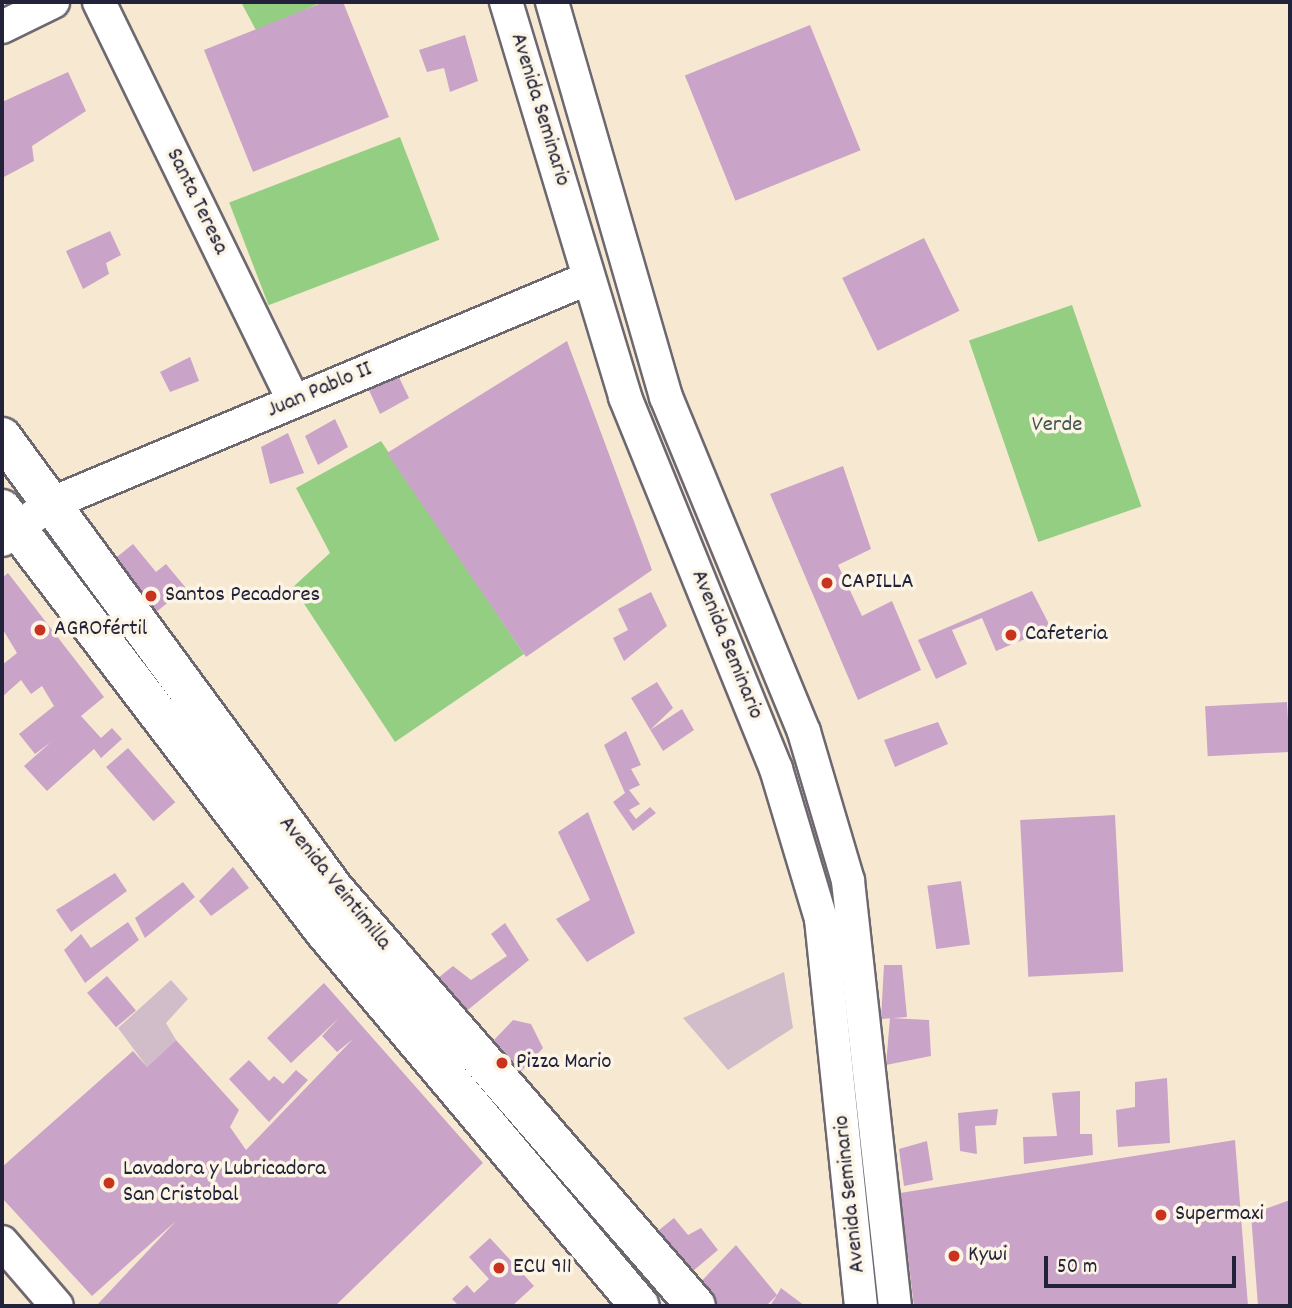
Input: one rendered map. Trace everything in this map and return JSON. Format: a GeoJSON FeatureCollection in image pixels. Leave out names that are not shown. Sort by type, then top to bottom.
{"type":"FeatureCollection","features":[{"type":"Feature","properties":{"kind":"main road","name":"Avenida Veintimilla"},"geometry":{"type":"LineString","coordinates":[[2,438],[50,504],[267,828],[334,889],[696,1306]]}},
{"type":"Feature","properties":{"kind":"main road","name":"Avenida Veintimilla"},"geometry":{"type":"LineString","coordinates":[[6,526],[267,828],[639,1306]]}},
{"type":"Feature","properties":{"kind":"street"},"geometry":{"type":"LineString","coordinates":[[2,27],[53,2]]}},
{"type":"Feature","properties":{"kind":"street","name":"Santa Teresa"},"geometry":{"type":"LineString","coordinates":[[99,2],[294,401]]}},
{"type":"Feature","properties":{"kind":"street","name":"Avenida Seminario"},"geometry":{"type":"LineString","coordinates":[[506,2],[625,397],[776,769],[821,919],[862,1306]]}},
{"type":"Feature","properties":{"kind":"street","name":"Avenida Seminario"},"geometry":{"type":"LineString","coordinates":[[552,2],[666,397],[804,732],[848,881],[895,1306]]}},
{"type":"Feature","properties":{"kind":"street","name":"Juan Pablo II"},"geometry":{"type":"LineString","coordinates":[[6,526],[50,504],[589,278]]}},
{"type":"Feature","properties":{"kind":"street"},"geometry":{"type":"LineString","coordinates":[[2,1242],[57,1306]]}},
{"type":"Feature","properties":{"kind":"shaded area"},"geometry":{"type":"Polygon","coordinates":[[[784,972],[793,1028],[728,1070],[683,1018],[784,972]]]}},
{"type":"Feature","properties":{"kind":"shaded area"},"geometry":{"type":"Polygon","coordinates":[[[171,980],[188,999],[166,1023],[176,1040],[147,1067],[118,1028],[171,980]]]}},
{"type":"Feature","properties":{"kind":"green space"},"geometry":{"type":"Polygon","coordinates":[[[241,2],[322,2],[257,32],[241,2]]]}},
{"type":"Feature","properties":{"kind":"green space"},"geometry":{"type":"Polygon","coordinates":[[[400,137],[439,240],[269,305],[229,203],[400,137]]]}},
{"type":"Feature","properties":{"kind":"green space","name":"Verde"},"geometry":{"type":"Polygon","coordinates":[[[1072,305],[1141,506],[1038,542],[969,340],[1072,305]]]}},
{"type":"Feature","properties":{"kind":"green space"},"geometry":{"type":"Polygon","coordinates":[[[381,441],[524,654],[395,742],[293,587],[330,553],[296,488],[381,441]]]}},
{"type":"Feature","properties":{"kind":"building"},"geometry":{"type":"Polygon","coordinates":[[[324,2],[343,2],[389,117],[253,172],[204,50],[324,2]]]}},
{"type":"Feature","properties":{"kind":"building"},"geometry":{"type":"Polygon","coordinates":[[[810,25],[861,150],[735,201],[685,76],[810,25]]]}},
{"type":"Feature","properties":{"kind":"building"},"geometry":{"type":"Polygon","coordinates":[[[465,35],[478,81],[450,92],[444,68],[427,72],[419,50],[465,35]]]}},
{"type":"Feature","properties":{"kind":"building"},"geometry":{"type":"Polygon","coordinates":[[[68,72],[86,111],[32,146],[34,161],[2,178],[2,102],[68,72]]]}},
{"type":"Feature","properties":{"kind":"building"},"geometry":{"type":"Polygon","coordinates":[[[110,231],[121,255],[106,263],[109,274],[83,289],[66,251],[110,231]]]}},
{"type":"Feature","properties":{"kind":"building"},"geometry":{"type":"Polygon","coordinates":[[[924,238],[960,311],[878,351],[842,278],[924,238]]]}},
{"type":"Feature","properties":{"kind":"building"},"geometry":{"type":"Polygon","coordinates":[[[567,341],[652,570],[526,657],[387,453],[567,341]]]}},
{"type":"Feature","properties":{"kind":"building"},"geometry":{"type":"Polygon","coordinates":[[[190,357],[199,381],[170,392],[160,372],[190,357]]]}},
{"type":"Feature","properties":{"kind":"building"},"geometry":{"type":"Polygon","coordinates":[[[395,369],[409,398],[380,414],[363,377],[395,369]]]}},
{"type":"Feature","properties":{"kind":"building"},"geometry":{"type":"Polygon","coordinates":[[[335,419],[348,447],[318,465],[305,436],[335,419]]]}},
{"type":"Feature","properties":{"kind":"building"},"geometry":{"type":"Polygon","coordinates":[[[288,433],[304,473],[270,484],[261,447],[288,433]]]}},
{"type":"Feature","properties":{"kind":"building","name":"CAPILLA"},"geometry":{"type":"Polygon","coordinates":[[[843,466],[871,549],[838,565],[862,616],[892,601],[921,670],[858,700],[770,494],[843,466]]]}},
{"type":"Feature","properties":{"kind":"building"},"geometry":{"type":"Polygon","coordinates":[[[133,544],[156,572],[166,564],[186,588],[155,613],[112,561],[133,544]]]}},
{"type":"Feature","properties":{"kind":"building"},"geometry":{"type":"Polygon","coordinates":[[[8,573],[104,697],[81,716],[101,738],[112,728],[122,739],[101,758],[94,749],[47,791],[24,766],[51,742],[35,754],[19,734],[54,706],[42,686],[31,694],[21,680],[2,697],[2,665],[17,653],[2,628],[2,578],[8,573]]]}},
{"type":"Feature","properties":{"kind":"building","name":"Cafeteria"},"geometry":{"type":"Polygon","coordinates":[[[1032,591],[1051,628],[996,651],[982,618],[952,630],[967,664],[936,679],[918,640],[1032,591]]]}},
{"type":"Feature","properties":{"kind":"building"},"geometry":{"type":"Polygon","coordinates":[[[651,592],[667,626],[624,661],[613,638],[628,630],[618,609],[651,592]]]}},
{"type":"Feature","properties":{"kind":"building"},"geometry":{"type":"Polygon","coordinates":[[[657,682],[673,708],[650,730],[631,698],[657,682]]]}},
{"type":"Feature","properties":{"kind":"building"},"geometry":{"type":"Polygon","coordinates":[[[1287,702],[1290,752],[1208,756],[1205,706],[1287,702]]]}},
{"type":"Feature","properties":{"kind":"building"},"geometry":{"type":"Polygon","coordinates":[[[682,709],[694,730],[663,751],[650,730],[682,709]]]}},
{"type":"Feature","properties":{"kind":"building"},"geometry":{"type":"Polygon","coordinates":[[[938,722],[948,744],[895,767],[884,740],[938,722]]]}},
{"type":"Feature","properties":{"kind":"building"},"geometry":{"type":"Polygon","coordinates":[[[626,731],[641,765],[631,769],[640,785],[629,790],[640,804],[629,810],[636,819],[650,807],[656,813],[633,831],[613,802],[625,793],[604,745],[626,731]]]}},
{"type":"Feature","properties":{"kind":"building"},"geometry":{"type":"Polygon","coordinates":[[[128,748],[175,802],[153,821],[106,767],[128,748]]]}},
{"type":"Feature","properties":{"kind":"building"},"geometry":{"type":"Polygon","coordinates":[[[588,812],[635,933],[587,962],[556,919],[590,900],[558,832],[588,812]]]}},
{"type":"Feature","properties":{"kind":"building"},"geometry":{"type":"Polygon","coordinates":[[[1115,815],[1123,972],[1028,977],[1020,820],[1115,815]]]}},
{"type":"Feature","properties":{"kind":"building"},"geometry":{"type":"Polygon","coordinates":[[[233,867],[249,888],[211,916],[199,901],[233,867]]]}},
{"type":"Feature","properties":{"kind":"building"},"geometry":{"type":"Polygon","coordinates":[[[115,873],[127,891],[71,932],[56,910],[115,873]]]}},
{"type":"Feature","properties":{"kind":"building"},"geometry":{"type":"Polygon","coordinates":[[[961,881],[970,944],[936,949],[927,886],[961,881]]]}},
{"type":"Feature","properties":{"kind":"building"},"geometry":{"type":"Polygon","coordinates":[[[183,882],[195,897],[145,938],[135,918],[183,882]]]}},
{"type":"Feature","properties":{"kind":"building"},"geometry":{"type":"Polygon","coordinates":[[[128,922],[139,940],[85,983],[64,950],[81,934],[91,948],[128,922]]]}},
{"type":"Feature","properties":{"kind":"building"},"geometry":{"type":"Polygon","coordinates":[[[505,923],[529,960],[458,1018],[433,982],[453,966],[471,980],[507,956],[491,934],[505,923]]]}},
{"type":"Feature","properties":{"kind":"building"},"geometry":{"type":"Polygon","coordinates":[[[884,965],[902,965],[907,1017],[881,1019],[884,965]]]}},
{"type":"Feature","properties":{"kind":"building"},"geometry":{"type":"Polygon","coordinates":[[[107,976],[136,1010],[116,1027],[87,993],[107,976]]]}},
{"type":"Feature","properties":{"kind":"building"},"geometry":{"type":"Polygon","coordinates":[[[324,983],[483,1163],[335,1306],[96,1306],[176,1221],[92,1296],[2,1198],[2,1167],[133,1051],[147,1067],[176,1040],[239,1110],[230,1127],[246,1150],[353,1039],[337,1052],[322,1036],[339,1018],[291,1063],[267,1038],[324,983]]]}},
{"type":"Feature","properties":{"kind":"building"},"geometry":{"type":"Polygon","coordinates":[[[890,1018],[929,1020],[931,1056],[886,1065],[890,1018]]]}},
{"type":"Feature","properties":{"kind":"building"},"geometry":{"type":"Polygon","coordinates":[[[513,1020],[531,1024],[543,1048],[510,1083],[493,1065],[505,1057],[493,1041],[513,1020]]]}},
{"type":"Feature","properties":{"kind":"building"},"geometry":{"type":"Polygon","coordinates":[[[249,1060],[269,1081],[274,1076],[283,1084],[296,1070],[308,1080],[269,1122],[229,1079],[249,1060]]]}},
{"type":"Feature","properties":{"kind":"building"},"geometry":{"type":"Polygon","coordinates":[[[1167,1078],[1170,1143],[1118,1147],[1116,1110],[1135,1107],[1135,1082],[1167,1078]]]}},
{"type":"Feature","properties":{"kind":"building"},"geometry":{"type":"Polygon","coordinates":[[[1080,1091],[1080,1134],[1092,1134],[1093,1155],[1024,1164],[1023,1137],[1057,1136],[1052,1093],[1080,1091]]]}},
{"type":"Feature","properties":{"kind":"building"},"geometry":{"type":"Polygon","coordinates":[[[998,1109],[996,1125],[975,1126],[977,1154],[960,1151],[958,1113],[998,1109]]]}},
{"type":"Feature","properties":{"kind":"building"},"geometry":{"type":"Polygon","coordinates":[[[1235,1140],[1248,1306],[914,1306],[900,1193],[1235,1140]]]}},
{"type":"Feature","properties":{"kind":"building"},"geometry":{"type":"Polygon","coordinates":[[[927,1141],[933,1180],[904,1186],[899,1149],[927,1141]]]}},
{"type":"Feature","properties":{"kind":"building"},"geometry":{"type":"Polygon","coordinates":[[[1290,1200],[1290,1306],[1258,1306],[1251,1214],[1290,1200]]]}},
{"type":"Feature","properties":{"kind":"building"},"geometry":{"type":"Polygon","coordinates":[[[674,1218],[688,1235],[701,1228],[718,1250],[681,1281],[649,1238],[674,1218]]]}},
{"type":"Feature","properties":{"kind":"building","name":"ECU 911"},"geometry":{"type":"Polygon","coordinates":[[[490,1238],[534,1286],[512,1306],[459,1306],[452,1299],[467,1285],[474,1293],[489,1279],[469,1257],[490,1238]]]}},
{"type":"Feature","properties":{"kind":"building"},"geometry":{"type":"Polygon","coordinates":[[[736,1245],[777,1295],[766,1306],[707,1306],[693,1290],[736,1245]]]}},
{"type":"Feature","properties":{"kind":"building"},"geometry":{"type":"Polygon","coordinates":[[[781,1288],[805,1306],[770,1306],[781,1288]]]}},
{"type":"Feature","properties":{"kind":"place","name":"CAPILLA"},"geometry":{"type":"Point","coordinates":[827,583]}},
{"type":"Feature","properties":{"kind":"place","name":"Santos Pecadores"},"geometry":{"type":"Point","coordinates":[151,596]}},
{"type":"Feature","properties":{"kind":"place","name":"AGROfértil"},"geometry":{"type":"Point","coordinates":[40,630]}},
{"type":"Feature","properties":{"kind":"place","name":"Cafeteria"},"geometry":{"type":"Point","coordinates":[1011,635]}},
{"type":"Feature","properties":{"kind":"place","name":"Pizza Mario"},"geometry":{"type":"Point","coordinates":[502,1063]}},
{"type":"Feature","properties":{"kind":"place","name":"Lavadora y Lubricadora San Cristobal"},"geometry":{"type":"Point","coordinates":[109,1183]}},
{"type":"Feature","properties":{"kind":"place","name":"Supermaxi"},"geometry":{"type":"Point","coordinates":[1161,1215]}},
{"type":"Feature","properties":{"kind":"place","name":"Kywi"},"geometry":{"type":"Point","coordinates":[954,1256]}},
{"type":"Feature","properties":{"kind":"place","name":"ECU 911"},"geometry":{"type":"Point","coordinates":[499,1268]}}]}
